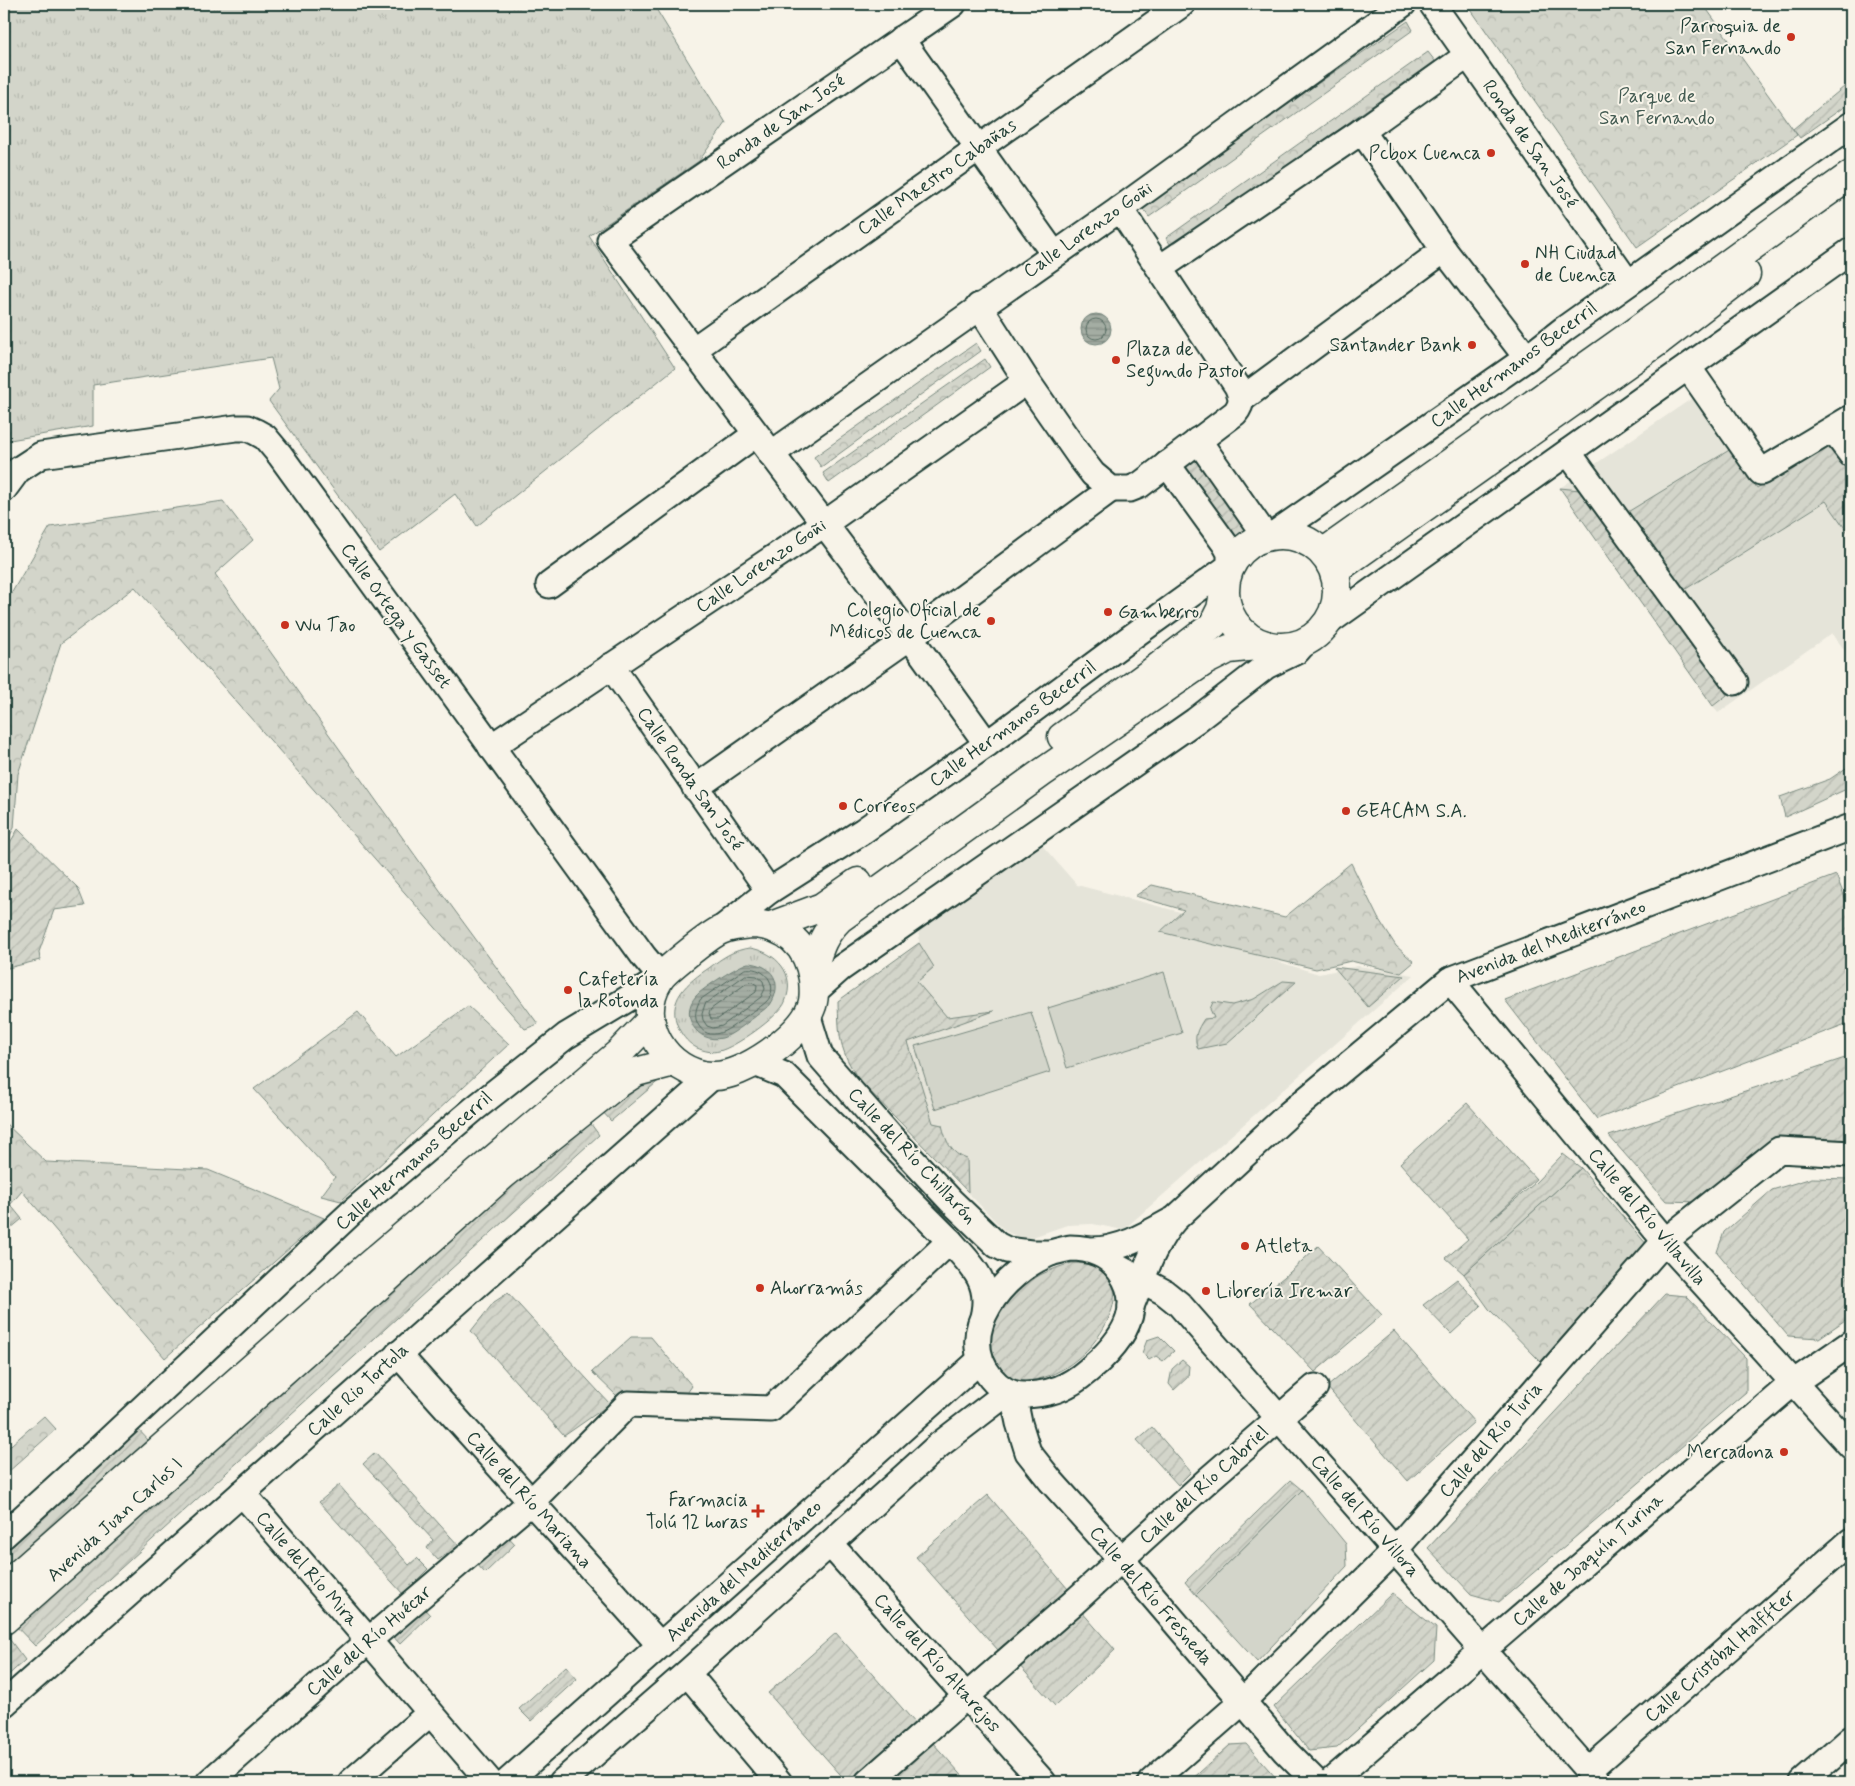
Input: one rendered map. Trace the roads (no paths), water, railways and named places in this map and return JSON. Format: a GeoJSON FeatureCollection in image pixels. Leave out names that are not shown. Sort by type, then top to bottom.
{"type":"FeatureCollection","features":[{"type":"Feature","properties":{"kind":"main road"},"geometry":{"type":"LineString","coordinates":[[1328,562],[1632,334],[1851,176]]}},
{"type":"Feature","properties":{"kind":"main road"},"geometry":{"type":"LineString","coordinates":[[1328,562],[1660,340],[1851,194]]}},
{"type":"Feature","properties":{"kind":"main road"},"geometry":{"type":"LineString","coordinates":[[1270,536],[1298,537],[1311,544],[1328,562]]}},
{"type":"Feature","properties":{"kind":"main road","name":"Calle Hermanos Becerril"},"geometry":{"type":"LineString","coordinates":[[771,926],[822,907],[1153,671],[1213,625],[1221,608],[1226,576],[1230,566],[1246,546],[1270,536]]}},
{"type":"Feature","properties":{"kind":"main road","name":"Calle Hermanos Becerril"},"geometry":{"type":"LineString","coordinates":[[1224,594],[1227,609],[1234,623],[1250,639],[1265,645],[1284,648],[1304,643],[1321,631],[1334,610],[1337,596],[1328,562]]}},
{"type":"Feature","properties":{"kind":"main road","name":"Calle Hermanos Becerril"},"geometry":{"type":"LineString","coordinates":[[811,993],[819,948],[827,931],[839,919],[1043,772],[1205,661],[1229,649],[1265,645]]}},
{"type":"Feature","properties":{"kind":"main road"},"geometry":{"type":"LineString","coordinates":[[751,924],[771,926],[783,932],[801,948],[807,958],[811,993],[796,1032],[755,1063],[740,1071],[713,1076],[687,1070],[674,1062],[662,1049],[650,1021],[652,997],[660,978],[669,968],[720,930],[751,924]]}},
{"type":"Feature","properties":{"kind":"main road"},"geometry":{"type":"LineString","coordinates":[[220,1411],[369,1265],[619,1053],[650,1021]]}},
{"type":"Feature","properties":{"kind":"main road"},"geometry":{"type":"LineString","coordinates":[[220,1411],[503,1175],[616,1085],[636,1072],[674,1062]]}},
{"type":"Feature","properties":{"kind":"main road","name":"Avenida Juan Carlos I"},"geometry":{"type":"LineString","coordinates":[[4,1587],[220,1411]]}},
{"type":"Feature","properties":{"kind":"main road","name":"Avenida Juan Carlos I"},"geometry":{"type":"LineString","coordinates":[[4,1620],[220,1411]]}},
{"type":"Feature","properties":{"kind":"street","name":"Ronda de San José"},"geometry":{"type":"LineString","coordinates":[[692,350],[610,240],[953,4]]}},
{"type":"Feature","properties":{"kind":"street","name":"Calle Maestro Cabañas"},"geometry":{"type":"LineString","coordinates":[[692,350],[1182,4]]}},
{"type":"Feature","properties":{"kind":"street","name":"Calle Lorenzo Goñi"},"geometry":{"type":"LineString","coordinates":[[771,454],[979,306],[1120,209],[1403,4]]}},
{"type":"Feature","properties":{"kind":"street","name":"Ronda de San José"},"geometry":{"type":"LineString","coordinates":[[1432,4],[1628,283]]}},
{"type":"Feature","properties":{"kind":"street"},"geometry":{"type":"LineString","coordinates":[[901,39],[1054,254]]}},
{"type":"Feature","properties":{"kind":"street"},"geometry":{"type":"LineString","coordinates":[[1160,268],[1362,131],[1468,55]]}},
{"type":"Feature","properties":{"kind":"street","name":"Calle Hermanos Becerril"},"geometry":{"type":"LineString","coordinates":[[1270,536],[1527,358],[1564,329],[1851,125]]}},
{"type":"Feature","properties":{"kind":"street"},"geometry":{"type":"LineString","coordinates":[[1362,131],[1444,250],[1527,358]]}},
{"type":"Feature","properties":{"kind":"street"},"geometry":{"type":"LineString","coordinates":[[695,788],[910,637],[1111,489],[1130,488],[1140,485],[1235,413],[1242,399],[1237,386],[1120,209]]}},
{"type":"Feature","properties":{"kind":"street"},"geometry":{"type":"LineString","coordinates":[[1242,399],[1444,250]]}},
{"type":"Feature","properties":{"kind":"street","name":"Calle Hermanos Becerril"},"geometry":{"type":"LineString","coordinates":[[1327,623],[1851,251]]}},
{"type":"Feature","properties":{"kind":"street"},"geometry":{"type":"LineString","coordinates":[[979,306],[1027,381],[1080,457],[1093,474],[1111,489]]}},
{"type":"Feature","properties":{"kind":"street"},"geometry":{"type":"LineString","coordinates":[[692,350],[910,637],[987,744]]}},
{"type":"Feature","properties":{"kind":"street"},"geometry":{"type":"LineString","coordinates":[[1688,367],[1761,472],[1842,424],[1851,454]]}},
{"type":"Feature","properties":{"kind":"street","name":"Calle Lorenzo Goñi"},"geometry":{"type":"LineString","coordinates":[[491,746],[824,524],[1027,381]]}},
{"type":"Feature","properties":{"kind":"street","name":"Calle Ortega y Gasset"},"geometry":{"type":"LineString","coordinates":[[4,460],[227,428],[247,428],[256,432],[272,445],[290,467],[334,532],[660,978]]}},
{"type":"Feature","properties":{"kind":"street"},"geometry":{"type":"LineString","coordinates":[[549,585],[756,434]]}},
{"type":"Feature","properties":{"kind":"street"},"geometry":{"type":"LineString","coordinates":[[1198,440],[1270,536]]}},
{"type":"Feature","properties":{"kind":"street"},"geometry":{"type":"LineString","coordinates":[[1568,452],[1735,682]]}},
{"type":"Feature","properties":{"kind":"street","name":"Calle Ortega y Gasset"},"geometry":{"type":"LineString","coordinates":[[4,489],[18,470],[41,455]]}},
{"type":"Feature","properties":{"kind":"street"},"geometry":{"type":"LineString","coordinates":[[1167,464],[1226,544],[1230,553],[1230,566]]}},
{"type":"Feature","properties":{"kind":"street","name":"Calle Hermanos Becerril"},"geometry":{"type":"LineString","coordinates":[[720,930],[769,891],[863,831],[987,744],[1126,640],[1230,566]]}},
{"type":"Feature","properties":{"kind":"street","name":"Calle Hermanos Becerril"},"geometry":{"type":"LineString","coordinates":[[811,993],[841,968],[1195,721],[1266,666],[1296,651],[1304,643]]}},
{"type":"Feature","properties":{"kind":"street","name":"Calle Ronda San José"},"geometry":{"type":"LineString","coordinates":[[611,666],[769,891]]}},
{"type":"Feature","properties":{"kind":"street","name":"Avenida del Mediterráneo"},"geometry":{"type":"LineString","coordinates":[[1175,1218],[1290,1113],[1450,980],[1851,827]]}},
{"type":"Feature","properties":{"kind":"street","name":"Calle Hermanos Becerril"},"geometry":{"type":"LineString","coordinates":[[4,1535],[352,1214],[474,1109],[566,1036],[660,978]]}},
{"type":"Feature","properties":{"kind":"street","name":"Calle del Río Villavilla"},"geometry":{"type":"LineString","coordinates":[[1450,980],[1665,1241],[1851,1446]]}},
{"type":"Feature","properties":{"kind":"street","name":"Calle del Río Chillarón"},"geometry":{"type":"LineString","coordinates":[[811,993],[820,1056],[890,1136],[951,1201],[997,1245],[1007,1250],[1050,1253]]}},
{"type":"Feature","properties":{"kind":"street","name":"Calle del Río Chillarón"},"geometry":{"type":"LineString","coordinates":[[755,1063],[784,1075],[950,1241],[973,1267],[984,1285],[986,1302],[984,1312]]}},
{"type":"Feature","properties":{"kind":"street","name":"Calle Rio Tortola"},"geometry":{"type":"LineString","coordinates":[[4,1704],[713,1076]]}},
{"type":"Feature","properties":{"kind":"street","name":"Calle del Río Turia"},"geometry":{"type":"LineString","coordinates":[[1151,1782],[1242,1702],[1394,1551],[1665,1241],[1779,1150],[1851,1154]]}},
{"type":"Feature","properties":{"kind":"street"},"geometry":{"type":"LineString","coordinates":[[1175,1218],[1161,1236],[1141,1279],[1122,1335],[1100,1359],[1074,1382],[1040,1394],[1011,1393],[993,1381],[985,1371],[980,1360],[977,1336],[984,1312],[1014,1276],[1050,1253],[1070,1248],[1104,1250],[1117,1248],[1175,1218]]}},
{"type":"Feature","properties":{"kind":"street","name":"Calle del Río Huécar"},"geometry":{"type":"LineString","coordinates":[[210,1782],[368,1640],[531,1502],[628,1404],[771,1409],[950,1241]]}},
{"type":"Feature","properties":{"kind":"street"},"geometry":{"type":"LineString","coordinates":[[1091,1250],[1110,1260],[1117,1267],[1128,1285],[1131,1306]]}},
{"type":"Feature","properties":{"kind":"street","name":"Calle del Río Villora"},"geometry":{"type":"LineString","coordinates":[[1117,1267],[1164,1292],[1179,1304],[1593,1777]]}},
{"type":"Feature","properties":{"kind":"street","name":"Calle de Joaquín Turina"},"geometry":{"type":"LineString","coordinates":[[1330,1782],[1793,1383],[1851,1343]]}},
{"type":"Feature","properties":{"kind":"street","name":"Calle del Río Mariana"},"geometry":{"type":"LineString","coordinates":[[398,1354],[660,1646]]}},
{"type":"Feature","properties":{"kind":"street","name":"Avenida del Mediterráneo"},"geometry":{"type":"LineString","coordinates":[[507,1782],[980,1360]]}},
{"type":"Feature","properties":{"kind":"street","name":"Calle del Río Cabriel"},"geometry":{"type":"LineString","coordinates":[[868,1782],[1315,1387]]}},
{"type":"Feature","properties":{"kind":"street","name":"Avenida del Mediterráneo"},"geometry":{"type":"LineString","coordinates":[[562,1782],[687,1673],[939,1445],[1011,1393]]}},
{"type":"Feature","properties":{"kind":"street","name":"Calle del Río Fresneda"},"geometry":{"type":"LineString","coordinates":[[1011,1393],[1028,1452],[1242,1702],[1286,1752],[1316,1782]]}},
{"type":"Feature","properties":{"kind":"street","name":"Calle del Río Mira"},"geometry":{"type":"LineString","coordinates":[[242,1493],[490,1782]]}},
{"type":"Feature","properties":{"kind":"street","name":"Calle Cristóbal Halffter"},"geometry":{"type":"LineString","coordinates":[[1593,1777],[1851,1541]]}},
{"type":"Feature","properties":{"kind":"street","name":"Calle del Río Altarejos"},"geometry":{"type":"LineString","coordinates":[[830,1544],[1043,1782]]}},
{"type":"Feature","properties":{"kind":"street"},"geometry":{"type":"LineString","coordinates":[[687,1673],[779,1782]]}},
{"type":"Feature","properties":{"kind":"street"},"geometry":{"type":"LineString","coordinates":[[351,1782],[430,1713]]}},
{"type":"Feature","properties":{"kind":"street"},"geometry":{"type":"LineString","coordinates":[[1802,1782],[1851,1740]]}},
{"type":"Feature","properties":{"kind":"water"},"geometry":{"type":"Polygon","coordinates":[[[1096,314],[1107,318],[1111,329],[1107,340],[1096,344],[1085,340],[1081,329],[1085,318],[1096,314]]]}},
{"type":"Feature","properties":{"kind":"water"},"geometry":{"type":"Polygon","coordinates":[[[748,963],[764,967],[774,976],[776,990],[770,1005],[727,1036],[713,1039],[705,1037],[693,1026],[690,1019],[689,1011],[691,1004],[696,996],[721,977],[748,963]]]}},
{"type":"Feature","properties":{"kind":"place","name":"Parroquia de San Fernando"},"geometry":{"type":"Point","coordinates":[1791,37]}},
{"type":"Feature","properties":{"kind":"place","name":"Pcbox Cuenca"},"geometry":{"type":"Point","coordinates":[1491,153]}},
{"type":"Feature","properties":{"kind":"place","name":"NH Ciudad de Cuenca"},"geometry":{"type":"Point","coordinates":[1525,264]}},
{"type":"Feature","properties":{"kind":"place","name":"Santander Bank"},"geometry":{"type":"Point","coordinates":[1472,345]}},
{"type":"Feature","properties":{"kind":"place","name":"Plaza de Segundo Pastor"},"geometry":{"type":"Point","coordinates":[1116,360]}},
{"type":"Feature","properties":{"kind":"place","name":"Gamberro"},"geometry":{"type":"Point","coordinates":[1108,612]}},
{"type":"Feature","properties":{"kind":"place","name":"Colegio Oficial de Médicos de Cuenca"},"geometry":{"type":"Point","coordinates":[991,621]}},
{"type":"Feature","properties":{"kind":"place","name":"Wu Tao"},"geometry":{"type":"Point","coordinates":[285,625]}},
{"type":"Feature","properties":{"kind":"place","name":"Correos"},"geometry":{"type":"Point","coordinates":[843,806]}},
{"type":"Feature","properties":{"kind":"place","name":"GEACAM S.A."},"geometry":{"type":"Point","coordinates":[1346,811]}},
{"type":"Feature","properties":{"kind":"place","name":"Cafetería la Rotonda"},"geometry":{"type":"Point","coordinates":[568,990]}},
{"type":"Feature","properties":{"kind":"place","name":"Atleta"},"geometry":{"type":"Point","coordinates":[1245,1246]}},
{"type":"Feature","properties":{"kind":"place","name":"Ahorramás"},"geometry":{"type":"Point","coordinates":[760,1288]}},
{"type":"Feature","properties":{"kind":"place","name":"Librería Iremar"},"geometry":{"type":"Point","coordinates":[1206,1291]}},
{"type":"Feature","properties":{"kind":"place","name":"Mercadona"},"geometry":{"type":"Point","coordinates":[1784,1452]}},
{"type":"Feature","properties":{"kind":"place","name":"Farmacia Tolú 12 horas"},"geometry":{"type":"Point","coordinates":[758,1511]}},
{"type":"Feature","properties":{"kind":"park label","name":"Parque de San Fernando"},"geometry":{"type":"Point","coordinates":[1657,107]}}]}
